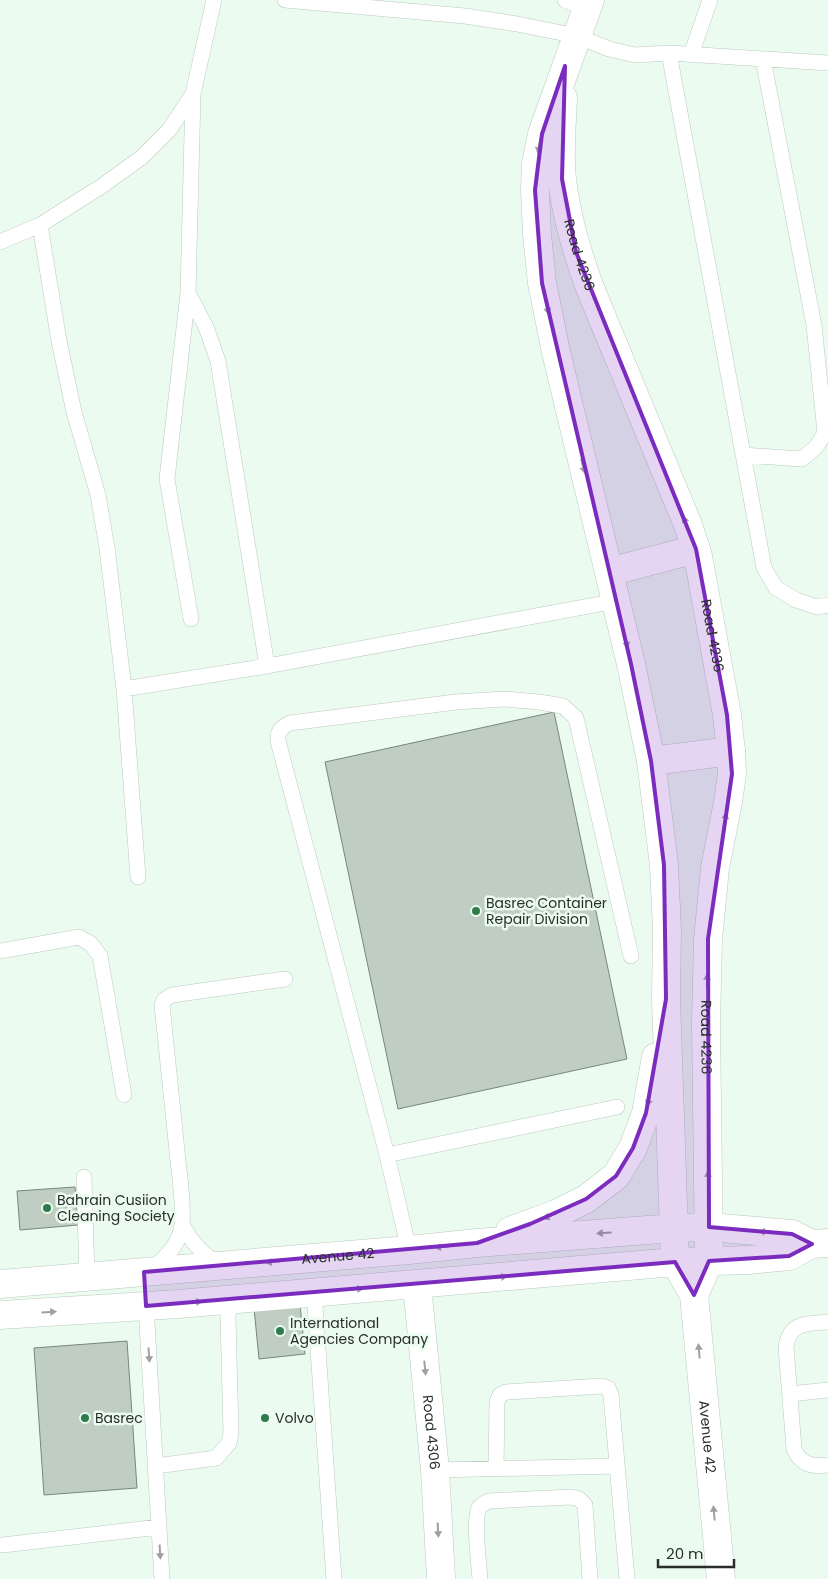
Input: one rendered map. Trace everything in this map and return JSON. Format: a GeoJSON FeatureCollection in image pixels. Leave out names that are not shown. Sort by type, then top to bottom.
{"type":"FeatureCollection","features":[{"type":"Feature","properties":{"kind":"street","name":"Road 4236"},"geometry":{"type":"LineString","coordinates":[[581,3],[577,36],[542,134],[536,164],[537,234],[542,283],[556,352],[632,664],[651,761],[664,865],[667,930],[666,999],[674,1228]]}},
{"type":"Feature","properties":{"kind":"street","name":"Road 4236"},"geometry":{"type":"LineString","coordinates":[[565,66],[561,141],[562,178],[576,252],[688,525],[696,549],[727,715],[732,774],[715,868],[708,939],[706,1024],[709,1227]]}},
{"type":"Feature","properties":{"kind":"street"},"geometry":{"type":"LineString","coordinates":[[609,572],[696,549]]}},
{"type":"Feature","properties":{"kind":"street"},"geometry":{"type":"LineString","coordinates":[[651,761],[731,751]]}},
{"type":"Feature","properties":{"kind":"street"},"geometry":{"type":"LineString","coordinates":[[477,1242],[556,1214],[586,1199],[616,1176],[633,1148],[646,1113],[666,999]]}},
{"type":"Feature","properties":{"kind":"street","name":"Avenue 42"},"geometry":{"type":"LineString","coordinates":[[694,1295],[709,1261],[709,1227]]}},
{"type":"Feature","properties":{"kind":"street","name":"Avenue 42"},"geometry":{"type":"LineString","coordinates":[[0,1284],[409,1250],[477,1242],[674,1228],[709,1227],[792,1234],[820,1244]]}},
{"type":"Feature","properties":{"kind":"street","name":"Avenue 42"},"geometry":{"type":"LineString","coordinates":[[674,1228],[675,1262],[694,1295],[721,1579]]}},
{"type":"Feature","properties":{"kind":"street","name":"Avenue 42"},"geometry":{"type":"LineString","coordinates":[[0,1315],[229,1300],[675,1262],[749,1260],[789,1256],[820,1244]]}},
{"type":"Feature","properties":{"kind":"street"},"geometry":{"type":"LineString","coordinates":[[144,1272],[146,1306]]}},
{"type":"Feature","properties":{"kind":"street","name":"Road 4306"},"geometry":{"type":"LineString","coordinates":[[417,1285],[435,1470],[441,1579]]}},
{"type":"Feature","properties":{"kind":"lane"},"geometry":{"type":"LineString","coordinates":[[191,619],[167,480],[188,293],[193,94],[214,0]]}},
{"type":"Feature","properties":{"kind":"lane"},"geometry":{"type":"LineString","coordinates":[[285,0],[465,16],[517,24],[577,36],[609,49],[635,55],[669,53],[828,63]]}},
{"type":"Feature","properties":{"kind":"lane"},"geometry":{"type":"LineString","coordinates":[[691,55],[710,0]]}},
{"type":"Feature","properties":{"kind":"lane"},"geometry":{"type":"LineString","coordinates":[[669,53],[764,568],[776,588],[796,600],[817,607],[828,605]]}},
{"type":"Feature","properties":{"kind":"lane"},"geometry":{"type":"LineString","coordinates":[[743,455],[802,459],[816,447],[824,434],[821,324],[763,59]]}},
{"type":"Feature","properties":{"kind":"lane"},"geometry":{"type":"LineString","coordinates":[[0,242],[40,225],[102,186],[142,157],[169,130],[193,94]]}},
{"type":"Feature","properties":{"kind":"lane"},"geometry":{"type":"LineString","coordinates":[[40,225],[59,341],[74,412],[100,504],[107,548],[124,689],[138,877]]}},
{"type":"Feature","properties":{"kind":"lane"},"geometry":{"type":"LineString","coordinates":[[188,293],[206,327],[218,360],[267,666]]}},
{"type":"Feature","properties":{"kind":"lane"},"geometry":{"type":"LineString","coordinates":[[124,689],[267,666],[616,601]]}},
{"type":"Feature","properties":{"kind":"lane"},"geometry":{"type":"LineString","coordinates":[[409,1250],[387,1155],[278,741],[279,731],[290,723],[478,700],[505,699],[563,706],[576,718],[631,956]]}},
{"type":"Feature","properties":{"kind":"lane"},"geometry":{"type":"LineString","coordinates":[[0,951],[79,937],[91,944],[100,956],[124,1095]]}},
{"type":"Feature","properties":{"kind":"lane"},"geometry":{"type":"LineString","coordinates":[[144,1272],[160,1262],[173,1248],[179,1237],[182,1224],[180,1180],[162,1005],[164,1000],[172,995],[285,979]]}},
{"type":"Feature","properties":{"kind":"lane"},"geometry":{"type":"LineString","coordinates":[[387,1155],[618,1107]]}},
{"type":"Feature","properties":{"kind":"lane"},"geometry":{"type":"LineString","coordinates":[[84,1177],[87,1277]]}},
{"type":"Feature","properties":{"kind":"lane"},"geometry":{"type":"LineString","coordinates":[[182,1224],[194,1245],[222,1266]]}},
{"type":"Feature","properties":{"kind":"lane"},"geometry":{"type":"LineString","coordinates":[[314,1292],[334,1579]]}},
{"type":"Feature","properties":{"kind":"lane"},"geometry":{"type":"LineString","coordinates":[[156,1466],[216,1458],[229,1443],[232,1433],[229,1300]]}},
{"type":"Feature","properties":{"kind":"lane"},"geometry":{"type":"LineString","coordinates":[[146,1306],[162,1579]]}},
{"type":"Feature","properties":{"kind":"lane"},"geometry":{"type":"LineString","coordinates":[[828,1322],[801,1324],[795,1328],[788,1339],[786,1347],[794,1449],[797,1457],[808,1465],[816,1467],[828,1465]]}},
{"type":"Feature","properties":{"kind":"lane"},"geometry":{"type":"LineString","coordinates":[[496,1469],[498,1402],[500,1395],[506,1392],[602,1386],[608,1388],[611,1395],[627,1579]]}},
{"type":"Feature","properties":{"kind":"lane"},"geometry":{"type":"LineString","coordinates":[[790,1394],[828,1390]]}},
{"type":"Feature","properties":{"kind":"lane"},"geometry":{"type":"LineString","coordinates":[[435,1470],[618,1466]]}},
{"type":"Feature","properties":{"kind":"lane"},"geometry":{"type":"LineString","coordinates":[[480,1579],[477,1520],[478,1509],[482,1504],[489,1501],[571,1497],[579,1499],[585,1505],[590,1579]]}},
{"type":"Feature","properties":{"kind":"lane"},"geometry":{"type":"LineString","coordinates":[[3,1545],[159,1527]]}},
{"type":"Feature","properties":{"kind":"highlighted area"},"geometry":{"type":"Polygon","coordinates":[[[565,66],[562,179],[576,252],[696,549],[727,715],[732,774],[708,939],[709,1227],[792,1234],[812,1244],[789,1256],[709,1261],[694,1295],[675,1262],[146,1306],[144,1272],[477,1243],[530,1224],[586,1199],[616,1176],[633,1148],[646,1113],[666,999],[664,865],[651,761],[631,664],[542,283],[535,190],[542,134],[565,66]]]}},
{"type":"Feature","properties":{"kind":"building","name":"Basrec Container Repair Division"},"geometry":{"type":"Polygon","coordinates":[[[554,712],[627,1059],[398,1109],[325,762],[554,712]]]}},
{"type":"Feature","properties":{"kind":"building","name":"Bahrain Cusiion Cleaning Society"},"geometry":{"type":"Polygon","coordinates":[[[75,1187],[78,1225],[20,1230],[17,1191],[75,1187]]]}},
{"type":"Feature","properties":{"kind":"building","name":"International Agencies Company"},"geometry":{"type":"Polygon","coordinates":[[[300,1304],[305,1354],[259,1359],[254,1308],[300,1304]]]}},
{"type":"Feature","properties":{"kind":"building","name":"Basrec"},"geometry":{"type":"Polygon","coordinates":[[[127,1341],[137,1488],[44,1495],[34,1348],[127,1341]]]}},
{"type":"Feature","properties":{"kind":"place","name":"Basrec Container Repair Division"},"geometry":{"type":"Point","coordinates":[476,911]}},
{"type":"Feature","properties":{"kind":"place","name":"Bahrain Cusiion Cleaning Society"},"geometry":{"type":"Point","coordinates":[47,1208]}},
{"type":"Feature","properties":{"kind":"place","name":"International Agencies Company"},"geometry":{"type":"Point","coordinates":[280,1331]}},
{"type":"Feature","properties":{"kind":"place","name":"Basrec"},"geometry":{"type":"Point","coordinates":[85,1418]}},
{"type":"Feature","properties":{"kind":"place","name":"Volvo"},"geometry":{"type":"Point","coordinates":[265,1418]}}]}
